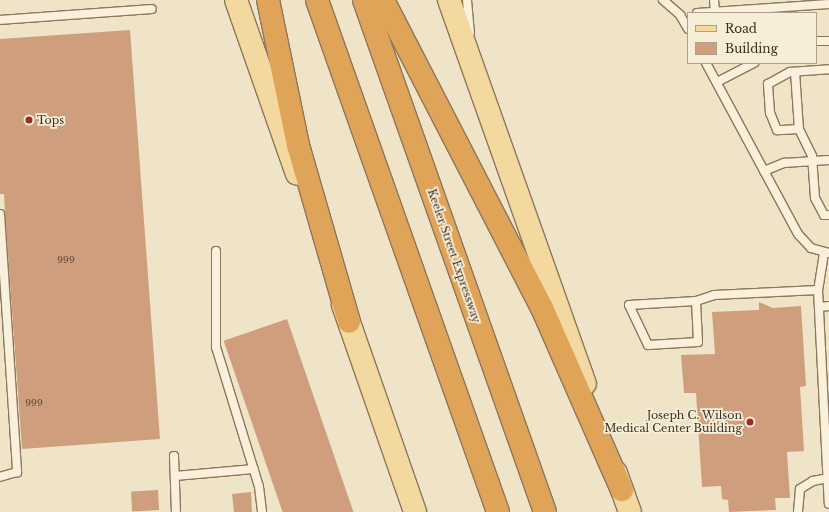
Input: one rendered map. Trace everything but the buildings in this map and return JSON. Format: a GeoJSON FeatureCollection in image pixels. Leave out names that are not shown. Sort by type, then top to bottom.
{"type":"FeatureCollection","features":[{"type":"Feature","properties":{"kind":"highway"},"geometry":{"type":"LineString","coordinates":[[268,0],[298,145],[349,322]]}},
{"type":"Feature","properties":{"kind":"highway"},"geometry":{"type":"LineString","coordinates":[[317,0],[498,512]]}},
{"type":"Feature","properties":{"kind":"highway","name":"Keeler Street Expressway"},"geometry":{"type":"LineString","coordinates":[[364,0],[545,512]]}},
{"type":"Feature","properties":{"kind":"highway"},"geometry":{"type":"LineString","coordinates":[[383,0],[542,308],[622,490]]}},
{"type":"Feature","properties":{"kind":"main road"},"geometry":{"type":"LineString","coordinates":[[236,0],[415,512]]}},
{"type":"Feature","properties":{"kind":"main road"},"geometry":{"type":"LineString","coordinates":[[449,0],[630,512]]}},
{"type":"Feature","properties":{"kind":"lane"},"geometry":{"type":"LineString","coordinates":[[468,0],[477,79]]}},
{"type":"Feature","properties":{"kind":"lane"},"geometry":{"type":"LineString","coordinates":[[663,0],[685,18]]}},
{"type":"Feature","properties":{"kind":"lane"},"geometry":{"type":"LineString","coordinates":[[714,0],[715,12],[829,4]]}},
{"type":"Feature","properties":{"kind":"lane"},"geometry":{"type":"LineString","coordinates":[[0,20],[152,9]]}},
{"type":"Feature","properties":{"kind":"lane"},"geometry":{"type":"LineString","coordinates":[[817,42],[829,41]]}},
{"type":"Feature","properties":{"kind":"lane"},"geometry":{"type":"LineString","coordinates":[[707,64],[802,239],[811,248],[826,253],[818,290],[829,504]]}},
{"type":"Feature","properties":{"kind":"lane"},"geometry":{"type":"LineString","coordinates":[[717,82],[752,64]]}},
{"type":"Feature","properties":{"kind":"lane"},"geometry":{"type":"LineString","coordinates":[[799,129],[777,130],[770,113],[768,84],[795,72],[829,69]]}},
{"type":"Feature","properties":{"kind":"lane"},"geometry":{"type":"LineString","coordinates":[[795,72],[799,129],[809,147],[812,161],[815,198],[824,215],[829,215]]}},
{"type":"Feature","properties":{"kind":"lane"},"geometry":{"type":"LineString","coordinates":[[764,171],[777,164],[829,160]]}},
{"type":"Feature","properties":{"kind":"lane"},"geometry":{"type":"LineString","coordinates":[[0,214],[17,472],[0,477]]}},
{"type":"Feature","properties":{"kind":"lane"},"geometry":{"type":"LineString","coordinates":[[216,251],[216,347],[254,469],[259,488],[262,512]]}},
{"type":"Feature","properties":{"kind":"lane"},"geometry":{"type":"LineString","coordinates":[[696,301],[698,342],[648,345],[629,305],[696,301],[714,295],[818,290]]}},
{"type":"Feature","properties":{"kind":"lane"},"geometry":{"type":"LineString","coordinates":[[819,307],[829,306]]}},
{"type":"Feature","properties":{"kind":"lane"},"geometry":{"type":"LineString","coordinates":[[174,456],[176,512]]}},
{"type":"Feature","properties":{"kind":"lane"},"geometry":{"type":"LineString","coordinates":[[175,476],[254,469]]}},
{"type":"Feature","properties":{"kind":"lane"},"geometry":{"type":"LineString","coordinates":[[798,512],[800,489],[813,481],[828,478]]}},
{"type":"Feature","properties":{"kind":"place","name":"Tops"},"geometry":{"type":"Point","coordinates":[29,120]}},
{"type":"Feature","properties":{"kind":"place","name":"Joseph C. Wilson Medical Center Building"},"geometry":{"type":"Point","coordinates":[750,422]}}]}
